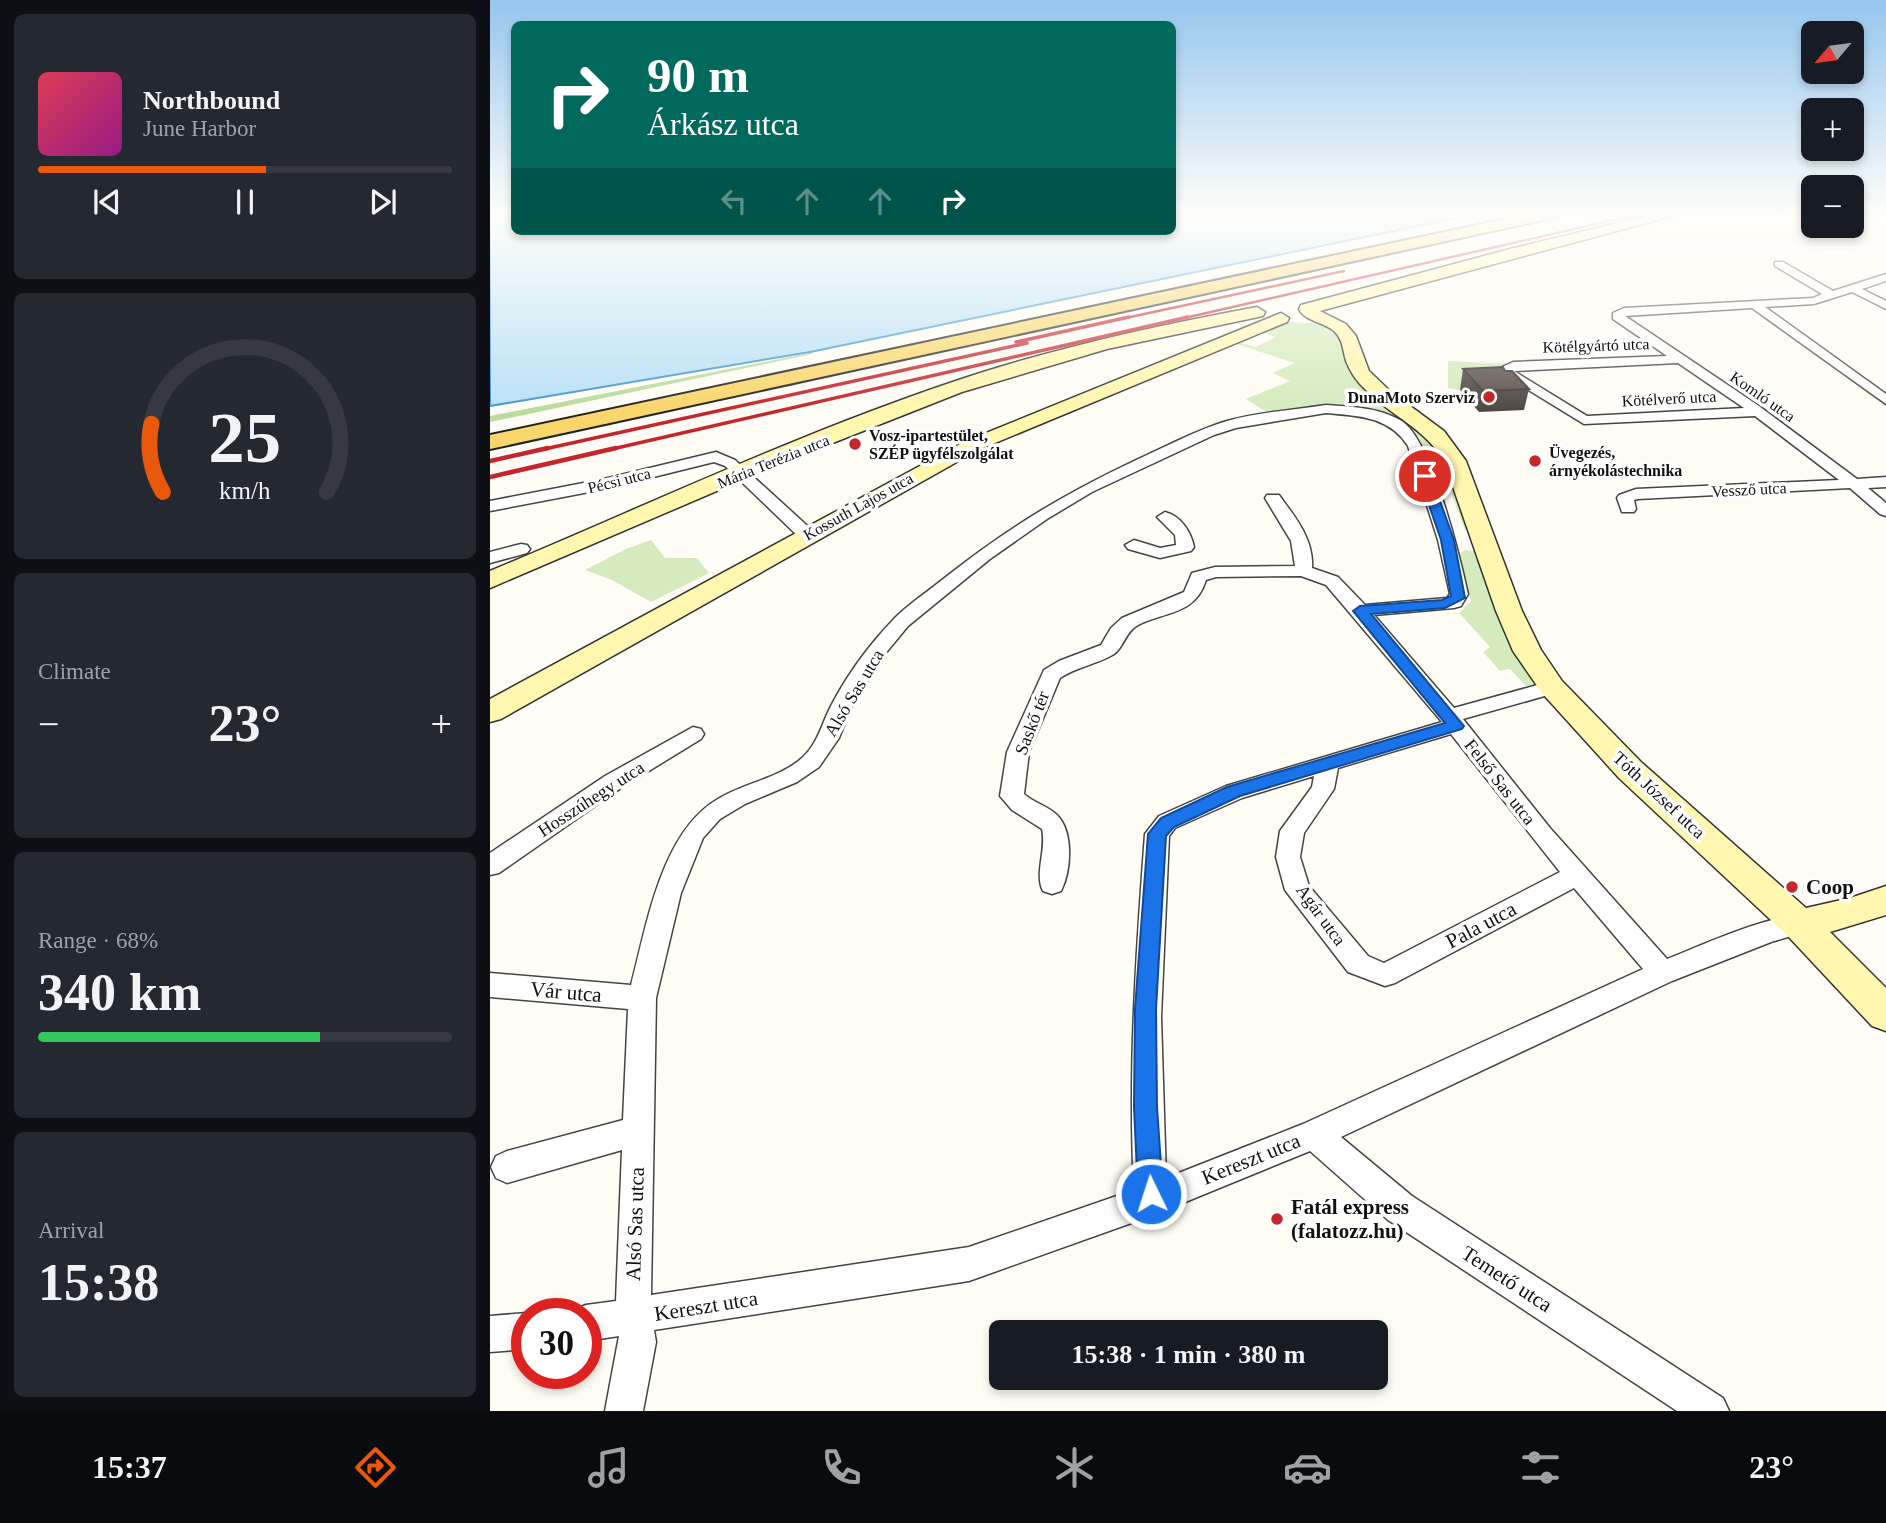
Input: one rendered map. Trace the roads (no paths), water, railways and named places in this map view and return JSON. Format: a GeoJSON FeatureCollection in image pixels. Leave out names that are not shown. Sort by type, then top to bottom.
{"type":"FeatureCollection","features":[{"type":"Feature","properties":{"kind":"main road"},"geometry":{"type":"LineString","coordinates":[[490,442],[1249,280]]}},
{"type":"Feature","properties":{"kind":"main road"},"geometry":{"type":"LineString","coordinates":[[1290,312],[1410,280]]}},
{"type":"Feature","properties":{"kind":"main road","name":"Mária Terézia utca"},"geometry":{"type":"LineString","coordinates":[[490,580],[742,473],[924,399],[979,380],[1110,345],[1225,319],[1290,312]]}},
{"type":"Feature","properties":{"kind":"main road","name":"Tóth József utca"},"geometry":{"type":"LineString","coordinates":[[1290,312],[1338,324],[1349,335],[1359,370],[1371,386],[1426,424],[1446,443],[1519,634],[1552,687],[1630,770],[1799,924],[1886,1014]]}},
{"type":"Feature","properties":{"kind":"main road","name":"Kossuth Lajos utca"},"geometry":{"type":"LineString","coordinates":[[490,712],[924,470],[993,436],[1290,312]]}},
{"type":"Feature","properties":{"kind":"main road"},"geometry":{"type":"LineString","coordinates":[[1799,924],[1875,908]]}},
{"type":"Feature","properties":{"kind":"street"},"geometry":{"type":"LineString","coordinates":[[1806,280],[1833,296]]}},
{"type":"Feature","properties":{"kind":"street"},"geometry":{"type":"LineString","coordinates":[[1756,306],[1804,302],[1833,296],[1879,280]]}},
{"type":"Feature","properties":{"kind":"street"},"geometry":{"type":"LineString","coordinates":[[1855,289],[1886,306]]}},
{"type":"Feature","properties":{"kind":"street"},"geometry":{"type":"LineString","coordinates":[[1756,306],[1886,400]]}},
{"type":"Feature","properties":{"kind":"street","name":"Komló utca"},"geometry":{"type":"LineString","coordinates":[[1756,306],[1617,316],[1756,412],[1855,484],[1886,511]]}},
{"type":"Feature","properties":{"kind":"street","name":"Kötélgyártó utca"},"geometry":{"type":"LineString","coordinates":[[1584,420],[1507,370],[1513,366],[1679,359]]}},
{"type":"Feature","properties":{"kind":"street","name":"Alsó Sas utca"},"geometry":{"type":"LineString","coordinates":[[624,1411],[638,1342],[633,1299],[642,998],[668,893],[693,834],[712,813],[811,762],[828,738],[841,706],[872,657],[911,614],[984,555],[1041,515],[1086,489],[1209,432],[1233,424],[1305,411],[1342,409],[1367,412],[1396,423],[1405,430],[1415,446],[1447,540]]}},
{"type":"Feature","properties":{"kind":"street","name":"Kötélverő utca"},"geometry":{"type":"LineString","coordinates":[[1584,420],[1756,412]]}},
{"type":"Feature","properties":{"kind":"street","name":"Pécsi utca"},"geometry":{"type":"LineString","coordinates":[[490,506],[592,487],[709,457],[723,459],[742,473],[807,535]]}},
{"type":"Feature","properties":{"kind":"street","name":"Vessző utca"},"geometry":{"type":"LineString","coordinates":[[1628,509],[1625,498],[1636,494],[1886,482]]}},
{"type":"Feature","properties":{"kind":"street"},"geometry":{"type":"LineString","coordinates":[[1273,498],[1302,541],[1306,556],[1303,571]]}},
{"type":"Feature","properties":{"kind":"street"},"geometry":{"type":"LineString","coordinates":[[1135,545],[1158,555],[1174,553],[1185,547],[1183,534],[1165,517]]}},
{"type":"Feature","properties":{"kind":"street"},"geometry":{"type":"LineString","coordinates":[[1360,611],[1454,601],[1460,594],[1447,540],[1484,540]]}},
{"type":"Feature","properties":{"kind":"street"},"geometry":{"type":"LineString","coordinates":[[490,558],[521,549]]}},
{"type":"Feature","properties":{"kind":"street"},"geometry":{"type":"LineString","coordinates":[[1174,553],[1198,577]]}},
{"type":"Feature","properties":{"kind":"street","name":"Felső Sas utca"},"geometry":{"type":"LineString","coordinates":[[1198,577],[1215,572],[1303,571],[1332,581],[1662,973]]}},
{"type":"Feature","properties":{"kind":"street","name":"Saskő tér"},"geometry":{"type":"LineString","coordinates":[[1052,884],[1056,830],[1048,820],[1019,805],[1012,796],[1018,752],[1051,674],[1066,665],[1108,649],[1118,632],[1129,622],[1179,604],[1192,595],[1198,577]]}},
{"type":"Feature","properties":{"kind":"street"},"geometry":{"type":"LineString","coordinates":[[1151,1200],[1145,1107],[1145,1009],[1157,834],[1167,822],[1234,792],[1552,687]]}},
{"type":"Feature","properties":{"kind":"street","name":"Hosszúhegy utca"},"geometry":{"type":"LineString","coordinates":[[490,866],[613,782],[694,734]]}},
{"type":"Feature","properties":{"kind":"street","name":"Agár utca"},"geometry":{"type":"LineString","coordinates":[[1328,762],[1323,789],[1292,831],[1288,857],[1298,890],[1358,964],[1385,975]]}},
{"type":"Feature","properties":{"kind":"street","name":"Pala utca"},"geometry":{"type":"LineString","coordinates":[[1385,975],[1577,875]]}},
{"type":"Feature","properties":{"kind":"street","name":"Kereszt utca"},"geometry":{"type":"LineString","coordinates":[[602,1321],[969,1264],[1151,1200],[1314,1134],[1662,973],[1767,932],[1799,924]]}},
{"type":"Feature","properties":{"kind":"street","name":"Vár utca"},"geometry":{"type":"LineString","coordinates":[[490,985],[642,998]]}},
{"type":"Feature","properties":{"kind":"street"},"geometry":{"type":"LineString","coordinates":[[507,1167],[638,1131]]}},
{"type":"Feature","properties":{"kind":"street","name":"Temető utca"},"geometry":{"type":"LineString","coordinates":[[1314,1134],[1400,1208],[1710,1411]]}},
{"type":"Feature","properties":{"kind":"street"},"geometry":{"type":"LineString","coordinates":[[490,1334],[511,1332]]}},
{"type":"Feature","properties":{"kind":"water"},"geometry":{"type":"Polygon","coordinates":[[[490,280],[1158,280],[810,352],[490,406],[490,280]]]}},
{"type":"Feature","properties":{"kind":"railway"},"geometry":{"type":"LineString","coordinates":[[1121,319],[1303,280]]}},
{"type":"Feature","properties":{"kind":"railway"},"geometry":{"type":"LineString","coordinates":[[1180,319],[1352,280]]}},
{"type":"Feature","properties":{"kind":"railway"},"geometry":{"type":"LineString","coordinates":[[1016,342],[1129,317]]}},
{"type":"Feature","properties":{"kind":"railway"},"geometry":{"type":"LineString","coordinates":[[608,450],[1188,317]]}},
{"type":"Feature","properties":{"kind":"railway"},"geometry":{"type":"LineString","coordinates":[[540,450],[1027,343]]}},
{"type":"Feature","properties":{"kind":"railway"},"geometry":{"type":"LineString","coordinates":[[490,461],[548,448]]}},
{"type":"Feature","properties":{"kind":"railway"},"geometry":{"type":"LineString","coordinates":[[490,477],[616,448]]}},
{"type":"Feature","properties":{"kind":"place","name":"DunaMoto Szerviz"},"geometry":{"type":"Point","coordinates":[1489,397]}},
{"type":"Feature","properties":{"kind":"place","name":"Vosz-ipartestület, SZÉP ügyfélszolgálat"},"geometry":{"type":"Point","coordinates":[855,444]}},
{"type":"Feature","properties":{"kind":"place","name":"Üvegezés, árnyékolástechnika"},"geometry":{"type":"Point","coordinates":[1535,461]}},
{"type":"Feature","properties":{"kind":"place","name":"Coop"},"geometry":{"type":"Point","coordinates":[1792,887]}},
{"type":"Feature","properties":{"kind":"place","name":"Fatál express (falatozz.hu)"},"geometry":{"type":"Point","coordinates":[1277,1219]}}]}
